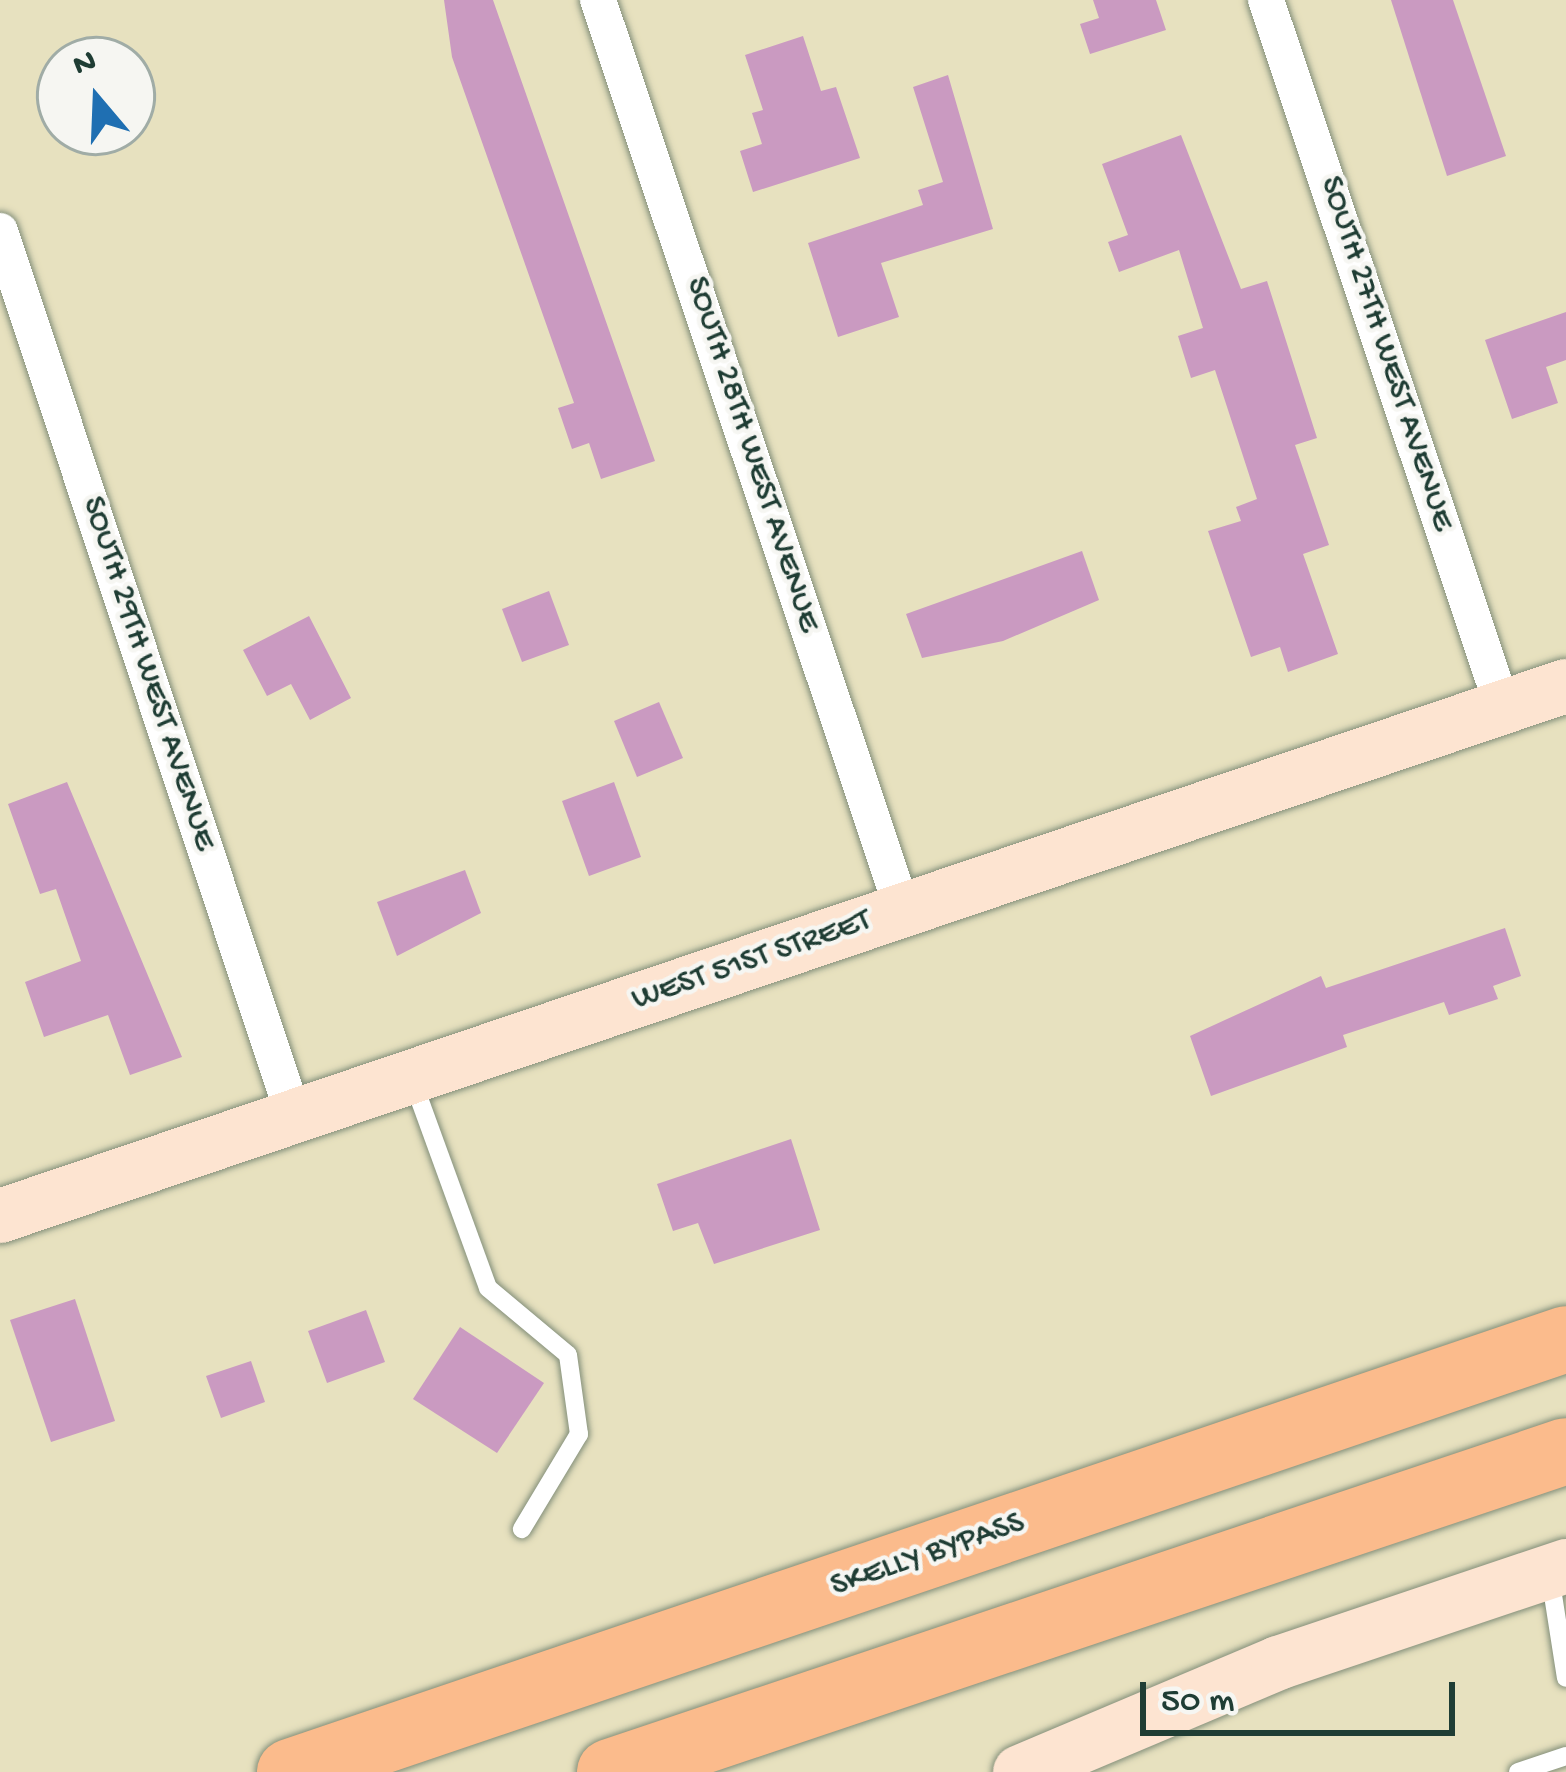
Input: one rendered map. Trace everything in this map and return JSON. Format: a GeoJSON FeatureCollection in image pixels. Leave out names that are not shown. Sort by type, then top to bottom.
{"type":"FeatureCollection","features":[{"type":"Feature","properties":{"kind":"highway","name":"SKELLY BYPASS"},"geometry":{"type":"LineString","coordinates":[[290,1772],[1566,1339]]}},
{"type":"Feature","properties":{"kind":"highway"},"geometry":{"type":"LineString","coordinates":[[610,1772],[1566,1451]]}},
{"type":"Feature","properties":{"kind":"highway"},"geometry":{"type":"LineString","coordinates":[[668,1772],[852,1690]]}},
{"type":"Feature","properties":{"kind":"street","name":"SOUTH 28TH WEST AVENUE"},"geometry":{"type":"LineString","coordinates":[[598,0],[903,911]]}},
{"type":"Feature","properties":{"kind":"street","name":"SOUTH 27TH WEST AVENUE"},"geometry":{"type":"LineString","coordinates":[[1266,0],[1503,708]]}},
{"type":"Feature","properties":{"kind":"street","name":"SOUTH 29TH WEST AVENUE"},"geometry":{"type":"LineString","coordinates":[[0,231],[294,1118]]}},
{"type":"Feature","properties":{"kind":"street","name":"WEST 51ST STREET"},"geometry":{"type":"LineString","coordinates":[[0,1216],[1566,686]]}},
{"type":"Feature","properties":{"kind":"street"},"geometry":{"type":"LineString","coordinates":[[1055,1765],[1558,1568]]}},
{"type":"Feature","properties":{"kind":"lane"},"geometry":{"type":"LineString","coordinates":[[412,1078],[488,1288],[568,1355],[579,1434],[522,1529]]}},
{"type":"Feature","properties":{"kind":"lane"},"geometry":{"type":"LineString","coordinates":[[1558,1568],[1566,1678]]}},
{"type":"Feature","properties":{"kind":"lane"},"geometry":{"type":"LineString","coordinates":[[1518,1772],[1566,1756]]}},
{"type":"Feature","properties":{"kind":"building"},"geometry":{"type":"Polygon","coordinates":[[[444,0],[493,0],[655,461],[601,479],[589,443],[572,449],[558,408],[574,403],[452,57],[444,0]]]}},
{"type":"Feature","properties":{"kind":"building"},"geometry":{"type":"Polygon","coordinates":[[[1093,0],[1156,0],[1166,30],[1090,54],[1080,24],[1099,18],[1093,0]]]}},
{"type":"Feature","properties":{"kind":"building"},"geometry":{"type":"Polygon","coordinates":[[[1391,0],[1453,0],[1506,156],[1447,176],[1391,0]]]}},
{"type":"Feature","properties":{"kind":"building"},"geometry":{"type":"Polygon","coordinates":[[[803,36],[821,91],[836,87],[860,158],[753,192],[740,151],[762,144],[752,113],[763,110],[745,55],[803,36]]]}},
{"type":"Feature","properties":{"kind":"building"},"geometry":{"type":"Polygon","coordinates":[[[948,75],[993,229],[881,263],[899,317],[838,337],[808,243],[923,205],[918,190],[943,182],[913,87],[948,75]]]}},
{"type":"Feature","properties":{"kind":"building"},"geometry":{"type":"Polygon","coordinates":[[[1181,135],[1241,289],[1267,281],[1317,438],[1295,445],[1329,545],[1303,554],[1338,654],[1288,672],[1280,647],[1251,657],[1208,531],[1241,521],[1236,507],[1257,499],[1215,370],[1191,378],[1178,336],[1203,328],[1179,250],[1119,272],[1108,242],[1128,235],[1102,164],[1181,135]]]}},
{"type":"Feature","properties":{"kind":"building"},"geometry":{"type":"Polygon","coordinates":[[[1566,312],[1566,360],[1546,367],[1558,403],[1512,419],[1485,340],[1566,312]]]}},
{"type":"Feature","properties":{"kind":"building"},"geometry":{"type":"Polygon","coordinates":[[[1082,551],[1099,600],[1003,641],[922,658],[906,614],[1082,551]]]}},
{"type":"Feature","properties":{"kind":"building"},"geometry":{"type":"Polygon","coordinates":[[[549,591],[569,645],[522,662],[502,609],[549,591]]]}},
{"type":"Feature","properties":{"kind":"building"},"geometry":{"type":"Polygon","coordinates":[[[309,616],[351,698],[310,720],[291,684],[267,696],[243,650],[309,616]]]}},
{"type":"Feature","properties":{"kind":"building"},"geometry":{"type":"Polygon","coordinates":[[[659,702],[683,758],[637,777],[614,721],[659,702]]]}},
{"type":"Feature","properties":{"kind":"building"},"geometry":{"type":"Polygon","coordinates":[[[67,782],[182,1057],[130,1075],[108,1015],[44,1037],[25,982],[81,961],[56,889],[40,894],[8,804],[67,782]]]}},
{"type":"Feature","properties":{"kind":"building"},"geometry":{"type":"Polygon","coordinates":[[[614,782],[641,857],[589,876],[562,801],[614,782]]]}},
{"type":"Feature","properties":{"kind":"building"},"geometry":{"type":"Polygon","coordinates":[[[465,870],[481,913],[397,956],[377,902],[465,870]]]}},
{"type":"Feature","properties":{"kind":"building"},"geometry":{"type":"Polygon","coordinates":[[[1505,928],[1521,976],[1493,986],[1498,999],[1449,1015],[1444,1002],[1343,1035],[1347,1047],[1211,1096],[1190,1036],[1321,976],[1326,988],[1505,928]]]}},
{"type":"Feature","properties":{"kind":"building"},"geometry":{"type":"Polygon","coordinates":[[[791,1139],[820,1230],[714,1264],[698,1223],[673,1231],[657,1184],[791,1139]]]}},
{"type":"Feature","properties":{"kind":"building"},"geometry":{"type":"Polygon","coordinates":[[[75,1299],[115,1421],[51,1442],[10,1320],[75,1299]]]}},
{"type":"Feature","properties":{"kind":"building"},"geometry":{"type":"Polygon","coordinates":[[[366,1310],[385,1362],[327,1383],[308,1331],[366,1310]]]}},
{"type":"Feature","properties":{"kind":"building"},"geometry":{"type":"Polygon","coordinates":[[[460,1327],[544,1383],[497,1453],[413,1399],[460,1327]]]}},
{"type":"Feature","properties":{"kind":"building"},"geometry":{"type":"Polygon","coordinates":[[[251,1361],[265,1402],[221,1418],[206,1376],[251,1361]]]}}]}
